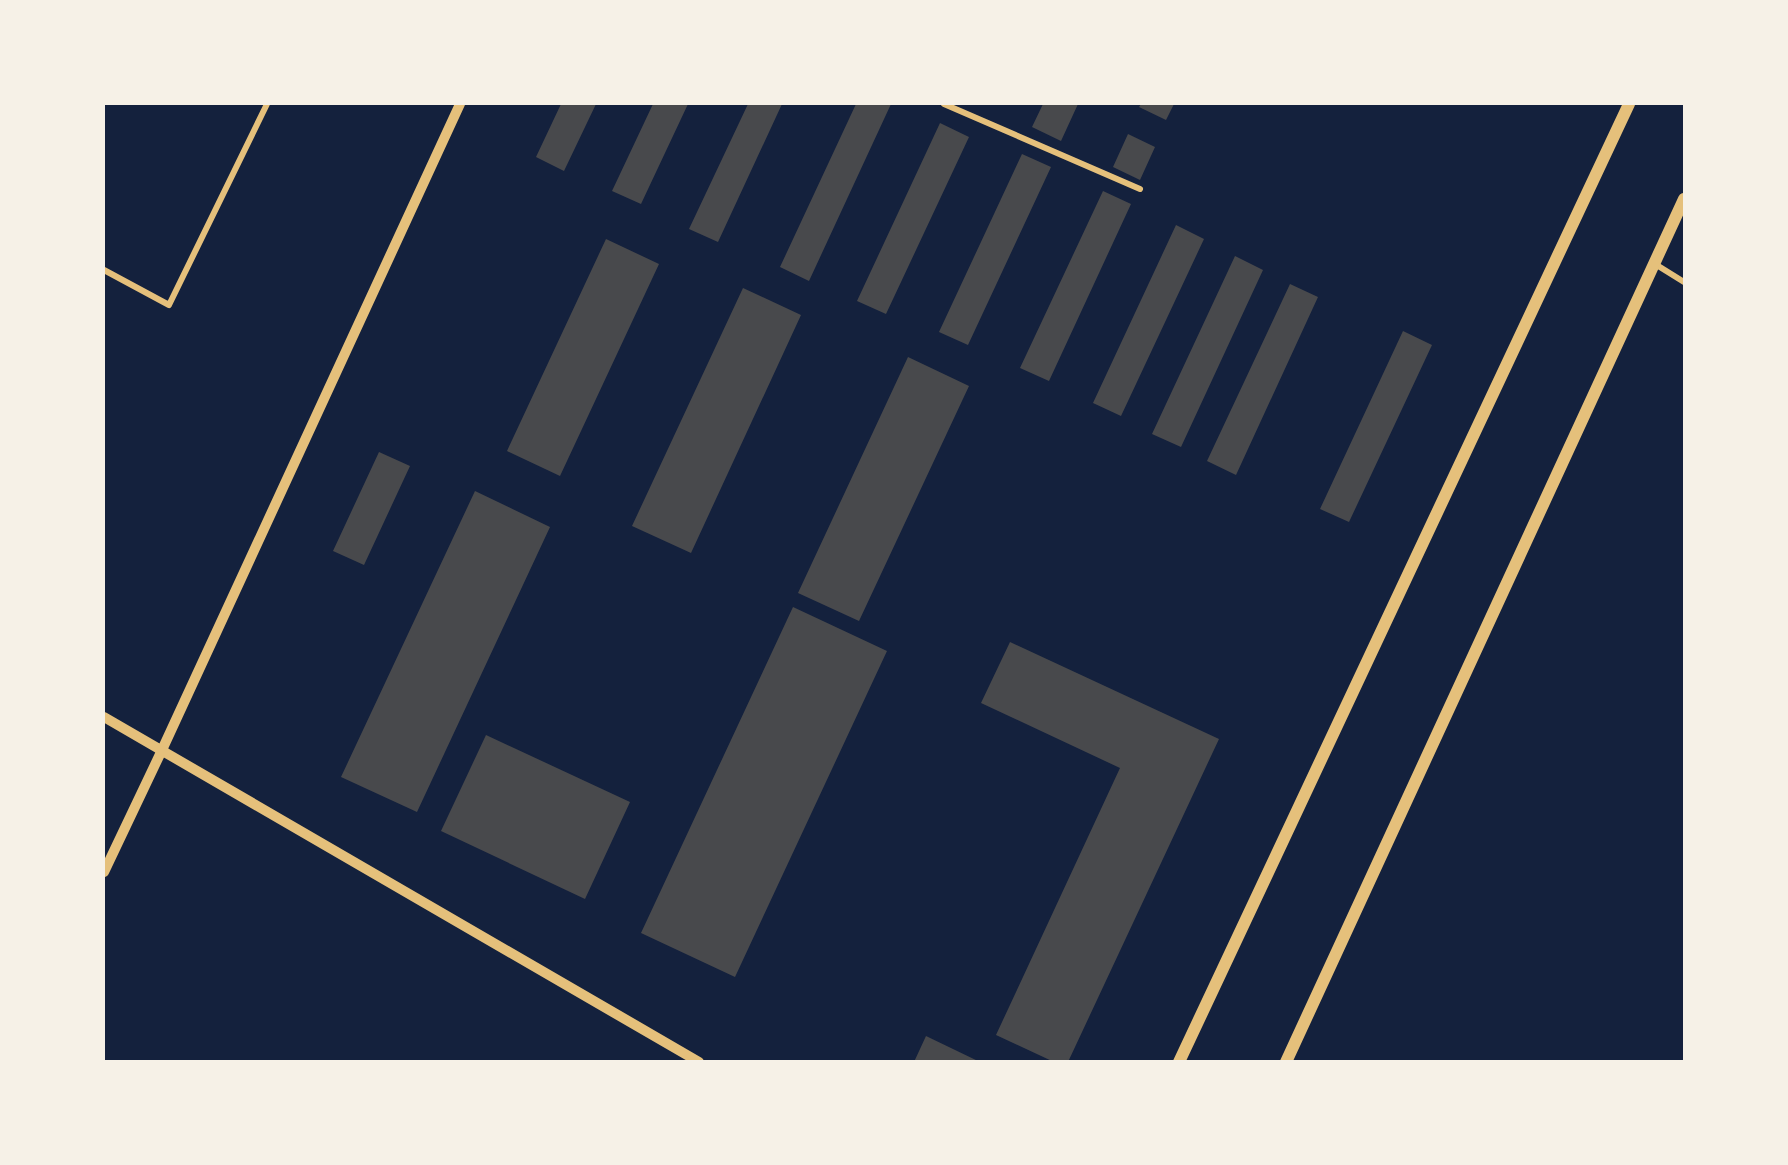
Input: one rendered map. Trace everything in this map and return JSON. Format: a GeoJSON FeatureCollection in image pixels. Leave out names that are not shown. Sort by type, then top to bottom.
{"type":"FeatureCollection","features":[{"type":"Feature","properties":{"kind":"main road"},"geometry":{"type":"LineString","coordinates":[[1179,1062],[1629,104]]}},
{"type":"Feature","properties":{"kind":"main road"},"geometry":{"type":"LineString","coordinates":[[1286,1062],[1684,200]]}},
{"type":"Feature","properties":{"kind":"street"},"geometry":{"type":"LineString","coordinates":[[104,270],[169,305],[267,104]]}},
{"type":"Feature","properties":{"kind":"street"},"geometry":{"type":"LineString","coordinates":[[104,872],[460,104]]}},
{"type":"Feature","properties":{"kind":"street"},"geometry":{"type":"LineString","coordinates":[[944,104],[1140,189]]}},
{"type":"Feature","properties":{"kind":"street"},"geometry":{"type":"LineString","coordinates":[[1654,264],[1684,282]]}},
{"type":"Feature","properties":{"kind":"street"},"geometry":{"type":"LineString","coordinates":[[104,717],[699,1062]]}},
{"type":"Feature","properties":{"kind":"building"},"geometry":{"type":"Polygon","coordinates":[[[561,104],[596,104],[564,171],[536,157],[561,104]]]}},
{"type":"Feature","properties":{"kind":"building"},"geometry":{"type":"Polygon","coordinates":[[[653,104],[688,104],[641,204],[612,191],[653,104]]]}},
{"type":"Feature","properties":{"kind":"building"},"geometry":{"type":"Polygon","coordinates":[[[748,104],[782,104],[718,242],[689,229],[748,104]]]}},
{"type":"Feature","properties":{"kind":"building"},"geometry":{"type":"Polygon","coordinates":[[[856,104],[891,104],[809,281],[780,267],[856,104]]]}},
{"type":"Feature","properties":{"kind":"building"},"geometry":{"type":"Polygon","coordinates":[[[1043,104],[1078,104],[1061,141],[1032,127],[1043,104]]]}},
{"type":"Feature","properties":{"kind":"building"},"geometry":{"type":"Polygon","coordinates":[[[1141,104],[1174,104],[1166,120],[1139,107],[1141,104]]]}},
{"type":"Feature","properties":{"kind":"building"},"geometry":{"type":"Polygon","coordinates":[[[940,123],[969,137],[886,314],[857,301],[940,123]]]}},
{"type":"Feature","properties":{"kind":"building"},"geometry":{"type":"Polygon","coordinates":[[[1128,134],[1155,147],[1140,180],[1113,167],[1128,134]]]}},
{"type":"Feature","properties":{"kind":"building"},"geometry":{"type":"Polygon","coordinates":[[[1022,154],[1051,167],[968,345],[939,332],[1022,154]]]}},
{"type":"Feature","properties":{"kind":"building"},"geometry":{"type":"Polygon","coordinates":[[[1103,191],[1131,204],[1049,381],[1020,368],[1103,191]]]}},
{"type":"Feature","properties":{"kind":"building"},"geometry":{"type":"Polygon","coordinates":[[[1176,225],[1204,239],[1121,416],[1093,403],[1176,225]]]}},
{"type":"Feature","properties":{"kind":"building"},"geometry":{"type":"Polygon","coordinates":[[[606,239],[659,264],[560,476],[507,451],[606,239]]]}},
{"type":"Feature","properties":{"kind":"building"},"geometry":{"type":"Polygon","coordinates":[[[1235,256],[1263,270],[1181,447],[1152,434],[1235,256]]]}},
{"type":"Feature","properties":{"kind":"building"},"geometry":{"type":"Polygon","coordinates":[[[1290,284],[1318,297],[1236,475],[1207,461],[1290,284]]]}},
{"type":"Feature","properties":{"kind":"building"},"geometry":{"type":"Polygon","coordinates":[[[743,288],[801,315],[691,553],[632,526],[743,288]]]}},
{"type":"Feature","properties":{"kind":"building"},"geometry":{"type":"Polygon","coordinates":[[[1403,331],[1432,345],[1349,522],[1320,509],[1403,331]]]}},
{"type":"Feature","properties":{"kind":"building"},"geometry":{"type":"Polygon","coordinates":[[[908,357],[969,386],[859,621],[798,593],[908,357]]]}},
{"type":"Feature","properties":{"kind":"building"},"geometry":{"type":"Polygon","coordinates":[[[379,452],[410,466],[364,565],[333,551],[379,452]]]}},
{"type":"Feature","properties":{"kind":"building"},"geometry":{"type":"Polygon","coordinates":[[[475,491],[550,527],[417,812],[341,777],[475,491]]]}},
{"type":"Feature","properties":{"kind":"building"},"geometry":{"type":"Polygon","coordinates":[[[793,607],[887,651],[735,977],[641,933],[793,607]]]}},
{"type":"Feature","properties":{"kind":"building"},"geometry":{"type":"Polygon","coordinates":[[[1010,642],[1219,739],[1068,1062],[1054,1062],[996,1035],[1120,768],[981,703],[1010,642]]]}},
{"type":"Feature","properties":{"kind":"building"},"geometry":{"type":"Polygon","coordinates":[[[486,735],[630,802],[585,899],[441,831],[486,735]]]}},
{"type":"Feature","properties":{"kind":"building"},"geometry":{"type":"Polygon","coordinates":[[[926,1036],[980,1062],[914,1062],[926,1036]]]}}]}
